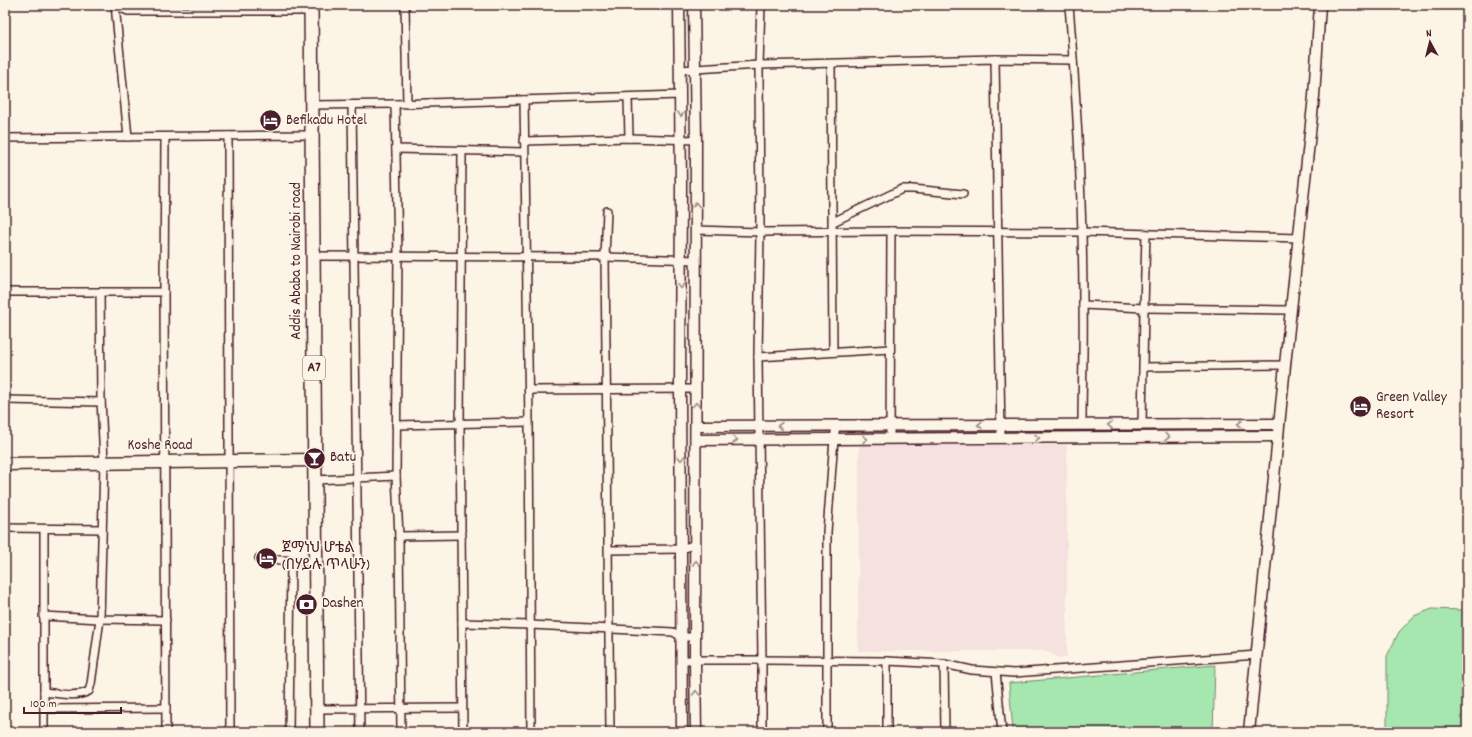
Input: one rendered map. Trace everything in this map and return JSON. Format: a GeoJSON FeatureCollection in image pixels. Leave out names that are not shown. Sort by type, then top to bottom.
{"type":"FeatureCollection","features":[{"type":"Feature","properties":{"kind":"highway","name":"Addis Ababa to Nairobi road"},"geometry":{"type":"LineString","coordinates":[[311,8],[317,732]]}},
{"type":"Feature","properties":{"kind":"main road","name":"Koshe Road"},"geometry":{"type":"LineString","coordinates":[[5,464],[314,460]]}},
{"type":"Feature","properties":{"kind":"street"},"geometry":{"type":"LineString","coordinates":[[405,5],[407,104]]}},
{"type":"Feature","properties":{"kind":"street"},"geometry":{"type":"LineString","coordinates":[[679,5],[681,140],[680,389],[682,626],[677,635],[682,660],[682,727],[696,727],[696,140],[694,5]]}},
{"type":"Feature","properties":{"kind":"street"},"geometry":{"type":"LineString","coordinates":[[761,5],[759,65],[760,232],[758,357],[760,426],[762,732]]}},
{"type":"Feature","properties":{"kind":"street"},"geometry":{"type":"LineString","coordinates":[[1069,5],[1082,232],[1084,305],[1082,425]]}},
{"type":"Feature","properties":{"kind":"street"},"geometry":{"type":"LineString","coordinates":[[1249,732],[1285,365],[1314,96],[1320,5]]}},
{"type":"Feature","properties":{"kind":"street"},"geometry":{"type":"LineString","coordinates":[[128,137],[115,6],[128,11],[311,8]]}},
{"type":"Feature","properties":{"kind":"street"},"geometry":{"type":"LineString","coordinates":[[116,18],[128,11]]}},
{"type":"Feature","properties":{"kind":"street"},"geometry":{"type":"LineString","coordinates":[[680,30],[694,30]]}},
{"type":"Feature","properties":{"kind":"street"},"geometry":{"type":"LineString","coordinates":[[680,70],[759,65],[995,59],[1073,60]]}},
{"type":"Feature","properties":{"kind":"street"},"geometry":{"type":"LineString","coordinates":[[995,59],[1001,438]]}},
{"type":"Feature","properties":{"kind":"street"},"geometry":{"type":"LineString","coordinates":[[831,64],[833,352]]}},
{"type":"Feature","properties":{"kind":"street"},"geometry":{"type":"LineString","coordinates":[[312,105],[407,104],[680,95]]}},
{"type":"Feature","properties":{"kind":"street"},"geometry":{"type":"LineString","coordinates":[[628,96],[628,138]]}},
{"type":"Feature","properties":{"kind":"street"},"geometry":{"type":"LineString","coordinates":[[524,100],[529,390],[531,732]]}},
{"type":"Feature","properties":{"kind":"street"},"geometry":{"type":"LineString","coordinates":[[395,104],[398,256],[396,476],[399,536],[401,732]]}},
{"type":"Feature","properties":{"kind":"street"},"geometry":{"type":"LineString","coordinates":[[352,105],[360,732]]}},
{"type":"Feature","properties":{"kind":"street"},"geometry":{"type":"LineString","coordinates":[[5,138],[312,135]]}},
{"type":"Feature","properties":{"kind":"street"},"geometry":{"type":"LineString","coordinates":[[228,136],[230,732]]}},
{"type":"Feature","properties":{"kind":"street"},"geometry":{"type":"LineString","coordinates":[[165,137],[164,292],[166,732]]}},
{"type":"Feature","properties":{"kind":"street"},"geometry":{"type":"LineString","coordinates":[[524,141],[628,138],[696,140]]}},
{"type":"Feature","properties":{"kind":"street"},"geometry":{"type":"LineString","coordinates":[[396,149],[524,152]]}},
{"type":"Feature","properties":{"kind":"street"},"geometry":{"type":"LineString","coordinates":[[462,151],[460,424],[463,732]]}},
{"type":"Feature","properties":{"kind":"street"},"geometry":{"type":"LineString","coordinates":[[681,184],[696,184]]}},
{"type":"Feature","properties":{"kind":"street"},"geometry":{"type":"LineString","coordinates":[[833,222],[902,189],[963,194]]}},
{"type":"Feature","properties":{"kind":"street"},"geometry":{"type":"LineString","coordinates":[[607,212],[605,257],[610,732]]}},
{"type":"Feature","properties":{"kind":"street"},"geometry":{"type":"LineString","coordinates":[[696,230],[760,232],[1082,232],[1299,238]]}},
{"type":"Feature","properties":{"kind":"street"},"geometry":{"type":"LineString","coordinates":[[890,439],[891,231]]}},
{"type":"Feature","properties":{"kind":"street"},"geometry":{"type":"LineString","coordinates":[[1142,424],[1146,234]]}},
{"type":"Feature","properties":{"kind":"street"},"geometry":{"type":"LineString","coordinates":[[681,244],[696,244]]}},
{"type":"Feature","properties":{"kind":"street"},"geometry":{"type":"LineString","coordinates":[[314,256],[527,256],[696,260]]}},
{"type":"Feature","properties":{"kind":"street"},"geometry":{"type":"LineString","coordinates":[[5,292],[164,292]]}},
{"type":"Feature","properties":{"kind":"street"},"geometry":{"type":"LineString","coordinates":[[44,692],[84,693],[89,691],[91,684],[100,619],[104,462],[100,292]]}},
{"type":"Feature","properties":{"kind":"street"},"geometry":{"type":"LineString","coordinates":[[1084,305],[1144,308],[1291,310]]}},
{"type":"Feature","properties":{"kind":"street"},"geometry":{"type":"LineString","coordinates":[[681,321],[696,322]]}},
{"type":"Feature","properties":{"kind":"street"},"geometry":{"type":"LineString","coordinates":[[758,357],[890,349]]}},
{"type":"Feature","properties":{"kind":"street"},"geometry":{"type":"LineString","coordinates":[[1144,367],[1285,365]]}},
{"type":"Feature","properties":{"kind":"street"},"geometry":{"type":"LineString","coordinates":[[529,390],[696,389]]}},
{"type":"Feature","properties":{"kind":"street"},"geometry":{"type":"LineString","coordinates":[[5,400],[102,402]]}},
{"type":"Feature","properties":{"kind":"street"},"geometry":{"type":"LineString","coordinates":[[396,425],[529,422]]}},
{"type":"Feature","properties":{"kind":"street"},"geometry":{"type":"LineString","coordinates":[[696,426],[1279,424]]}},
{"type":"Feature","properties":{"kind":"street"},"geometry":{"type":"LineString","coordinates":[[805,426],[806,439]]}},
{"type":"Feature","properties":{"kind":"street"},"geometry":{"type":"LineString","coordinates":[[827,732],[827,532],[836,426]]}},
{"type":"Feature","properties":{"kind":"street"},"geometry":{"type":"LineString","coordinates":[[696,440],[1278,436]]}},
{"type":"Feature","properties":{"kind":"street"},"geometry":{"type":"LineString","coordinates":[[315,480],[396,476]]}},
{"type":"Feature","properties":{"kind":"street"},"geometry":{"type":"LineString","coordinates":[[681,484],[695,484]]}},
{"type":"Feature","properties":{"kind":"street"},"geometry":{"type":"LineString","coordinates":[[5,528],[102,529]]}},
{"type":"Feature","properties":{"kind":"street"},"geometry":{"type":"LineString","coordinates":[[44,528],[44,732]]}},
{"type":"Feature","properties":{"kind":"street"},"geometry":{"type":"LineString","coordinates":[[399,536],[462,535]]}},
{"type":"Feature","properties":{"kind":"street"},"geometry":{"type":"LineString","coordinates":[[609,550],[682,548],[695,544]]}},
{"type":"Feature","properties":{"kind":"street"},"geometry":{"type":"LineString","coordinates":[[259,558],[315,563]]}},
{"type":"Feature","properties":{"kind":"street"},"geometry":{"type":"LineString","coordinates":[[289,732],[292,561]]}},
{"type":"Feature","properties":{"kind":"street"},"geometry":{"type":"LineString","coordinates":[[682,592],[696,592]]}},
{"type":"Feature","properties":{"kind":"street"},"geometry":{"type":"LineString","coordinates":[[43,616],[166,620]]}},
{"type":"Feature","properties":{"kind":"street"},"geometry":{"type":"LineString","coordinates":[[462,623],[608,628],[695,637]]}},
{"type":"Feature","properties":{"kind":"street"},"geometry":{"type":"LineString","coordinates":[[682,626],[695,626]]}},
{"type":"Feature","properties":{"kind":"street"},"geometry":{"type":"LineString","coordinates":[[682,660],[887,661],[944,664],[972,670],[1014,673],[1257,655]]}},
{"type":"Feature","properties":{"kind":"street"},"geometry":{"type":"LineString","coordinates":[[887,661],[887,732]]}},
{"type":"Feature","properties":{"kind":"street"},"geometry":{"type":"LineString","coordinates":[[944,664],[945,732]]}},
{"type":"Feature","properties":{"kind":"street"},"geometry":{"type":"LineString","coordinates":[[996,672],[1002,732]]}},
{"type":"Feature","properties":{"kind":"street"},"geometry":{"type":"LineString","coordinates":[[44,709],[166,708]]}},
{"type":"Feature","properties":{"kind":"street"},"geometry":{"type":"LineString","coordinates":[[317,709],[462,708]]}},
{"type":"Feature","properties":{"kind":"shaded area"},"geometry":{"type":"Polygon","coordinates":[[[859,445],[1067,445],[1067,657],[1059,658],[1046,651],[858,651],[859,445]]]}},
{"type":"Feature","properties":{"kind":"green space"},"geometry":{"type":"Polygon","coordinates":[[[1467,607],[1467,732],[1415,732],[1387,727],[1387,656],[1399,632],[1414,616],[1432,609],[1461,610],[1467,607]]]}},
{"type":"Feature","properties":{"kind":"green space"},"geometry":{"type":"Polygon","coordinates":[[[1215,665],[1213,732],[1013,732],[1009,683],[1215,665]]]}},
{"type":"Feature","properties":{"kind":"place","name":"Befikadu Hotel"},"geometry":{"type":"Point","coordinates":[271,121]}},
{"type":"Feature","properties":{"kind":"place","name":"Green Valley Resort"},"geometry":{"type":"Point","coordinates":[1360,407]}},
{"type":"Feature","properties":{"kind":"place","name":"Batu"},"geometry":{"type":"Point","coordinates":[315,458]}},
{"type":"Feature","properties":{"kind":"place","name":"ጀማነህ ሆቴል (በሃይሉ ጥላሁን)"},"geometry":{"type":"Point","coordinates":[266,558]}},
{"type":"Feature","properties":{"kind":"place","name":"Dashen"},"geometry":{"type":"Point","coordinates":[306,604]}}]}
